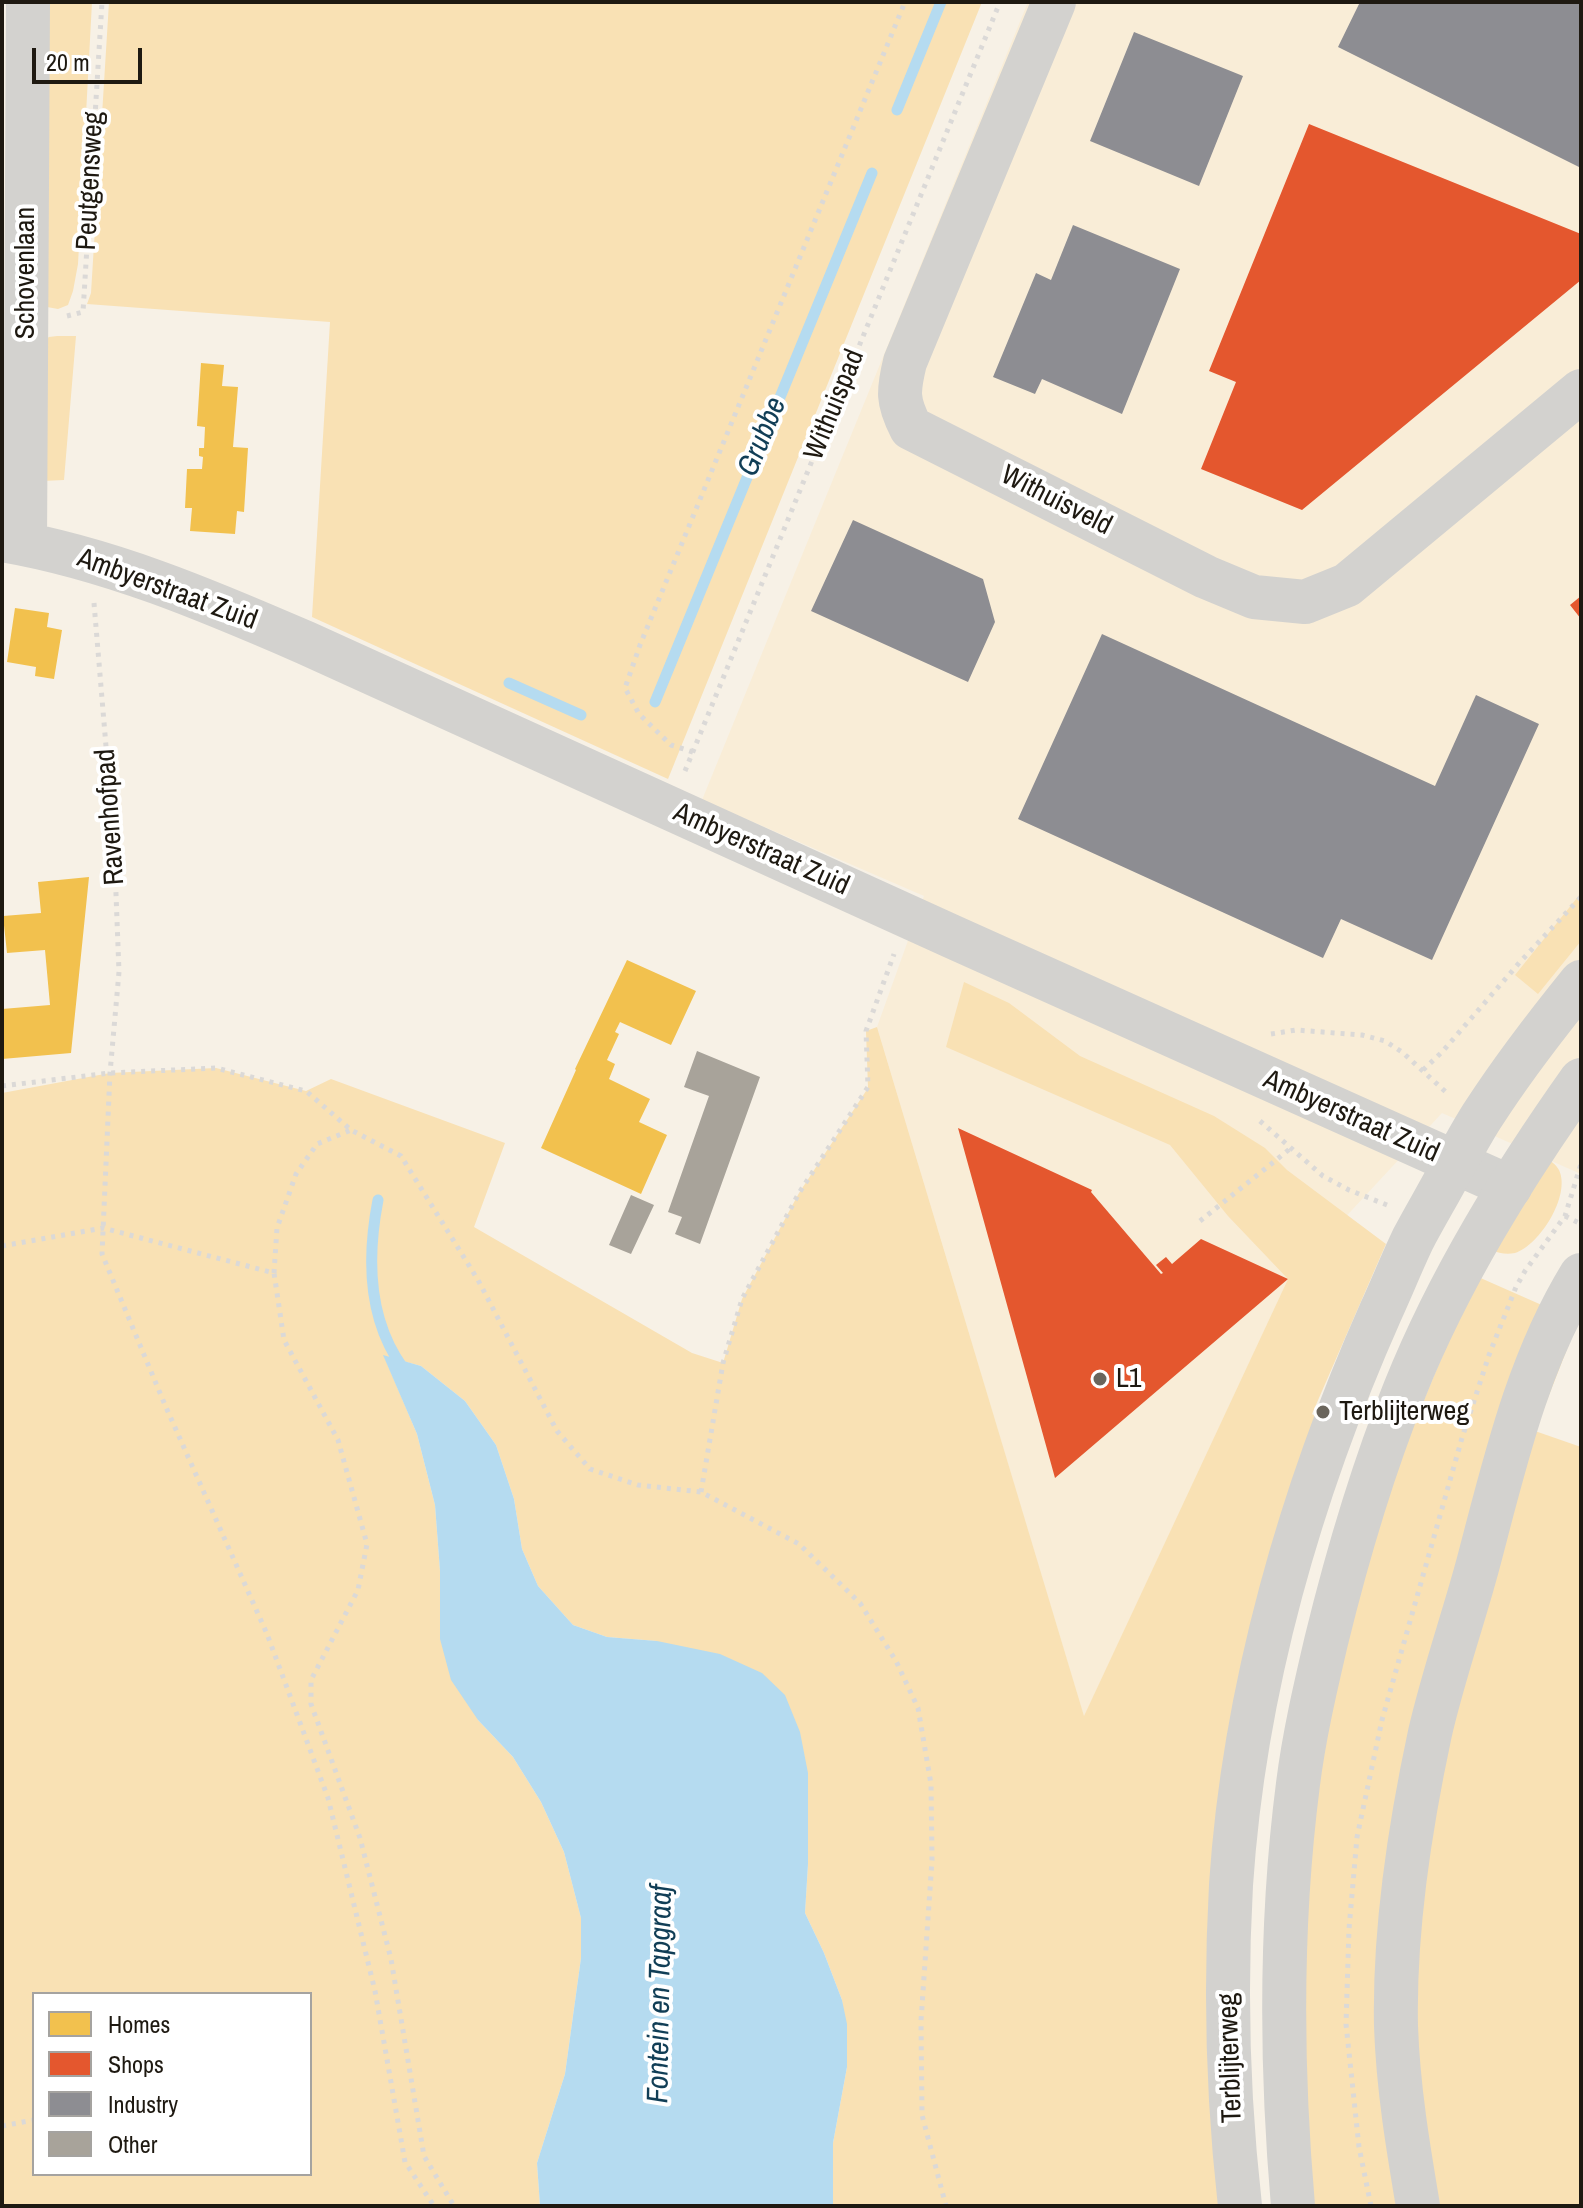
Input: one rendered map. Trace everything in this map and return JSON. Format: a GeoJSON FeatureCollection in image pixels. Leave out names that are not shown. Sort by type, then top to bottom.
{"type":"FeatureCollection","features":[{"type":"Feature","properties":{"kind":"street","name":"Schovenlaan"},"geometry":{"type":"LineString","coordinates":[[14,542],[14,115],[28,2]]}},
{"type":"Feature","properties":{"kind":"street","name":"Withuisveld"},"geometry":{"type":"LineString","coordinates":[[1054,2],[905,362],[900,382],[900,406],[911,428],[1206,577],[1254,597],[1305,602],[1347,585],[1581,391]]}},
{"type":"Feature","properties":{"kind":"street","name":"Ambyerstraat Zuid"},"geometry":{"type":"LineString","coordinates":[[14,542],[63,552],[158,582],[277,630],[1510,1187]]}},
{"type":"Feature","properties":{"kind":"street","name":"Terblijterweg"},"geometry":{"type":"LineString","coordinates":[[1240,2206],[1233,2138],[1228,1969],[1233,1867],[1242,1788],[1272,1627],[1309,1498],[1362,1353],[1413,1240],[1482,1116],[1581,982]]}},
{"type":"Feature","properties":{"kind":"street","name":"Terblijterweg"},"geometry":{"type":"LineString","coordinates":[[1293,2206],[1285,1985],[1291,1856],[1298,1784],[1339,1589],[1381,1452],[1423,1348],[1475,1246],[1581,1080]]}},
{"type":"Feature","properties":{"kind":"street"},"geometry":{"type":"LineString","coordinates":[[1418,2206],[1405,2126],[1396,2026],[1409,1845],[1431,1731],[1499,1483],[1529,1385],[1551,1330],[1581,1275]]}},
{"type":"Feature","properties":{"kind":"path","name":"Peutgensweg"},"geometry":{"type":"LineString","coordinates":[[83,312],[102,2]]}},
{"type":"Feature","properties":{"kind":"path"},"geometry":{"type":"LineString","coordinates":[[694,752],[671,745],[639,714],[625,688],[905,2]]}},
{"type":"Feature","properties":{"kind":"path","name":"Withuispad"},"geometry":{"type":"LineString","coordinates":[[669,808],[1000,2]]}},
{"type":"Feature","properties":{"kind":"path","name":"Ravenhofpad"},"geometry":{"type":"LineString","coordinates":[[95,562],[94,604],[114,842],[119,972],[110,1073],[102,1254],[267,1634],[328,1798],[375,1991],[405,2162],[434,2206]]}},
{"type":"Feature","properties":{"kind":"path"},"geometry":{"type":"LineString","coordinates":[[1268,1035],[1296,1030],[1362,1035],[1385,1041],[1423,1070],[1581,897]]}},
{"type":"Feature","properties":{"kind":"path"},"geometry":{"type":"LineString","coordinates":[[701,1492],[723,1363],[742,1299],[799,1193],[868,1087],[866,1031],[906,916]]}},
{"type":"Feature","properties":{"kind":"path"},"geometry":{"type":"LineString","coordinates":[[2,1086],[110,1073],[216,1068],[306,1091],[351,1130],[401,1156],[478,1280],[557,1431],[590,1469],[638,1485],[701,1492],[799,1544],[860,1603],[896,1661],[918,1708],[931,1784],[932,1860],[921,2021],[922,2115],[946,2206]]}},
{"type":"Feature","properties":{"kind":"path"},"geometry":{"type":"LineString","coordinates":[[1254,1116],[1323,1176],[1349,1190],[1424,1220]]}},
{"type":"Feature","properties":{"kind":"path"},"geometry":{"type":"LineString","coordinates":[[351,1130],[317,1144],[296,1174],[277,1228],[274,1273],[284,1340],[338,1440],[367,1544],[358,1590],[311,1680],[311,1704],[360,1838],[391,1959],[424,2156],[454,2206]]}},
{"type":"Feature","properties":{"kind":"path"},"geometry":{"type":"LineString","coordinates":[[1200,1221],[1291,1148]]}},
{"type":"Feature","properties":{"kind":"path"},"geometry":{"type":"LineString","coordinates":[[1475,1246],[1525,1271],[1565,1216],[1581,1164]]}},
{"type":"Feature","properties":{"kind":"path"},"geometry":{"type":"LineString","coordinates":[[1565,1216],[1581,1224]]}},
{"type":"Feature","properties":{"kind":"path"},"geometry":{"type":"LineString","coordinates":[[2,1246],[103,1228],[274,1273]]}},
{"type":"Feature","properties":{"kind":"path"},"geometry":{"type":"LineString","coordinates":[[2,2126],[32,2120]]}},
{"type":"Feature","properties":{"kind":"shaded area"},"geometry":{"type":"Polygon","coordinates":[[[49,2],[92,2],[78,264],[68,305],[58,309],[47,307],[49,2]]]}},
{"type":"Feature","properties":{"kind":"shaded area"},"geometry":{"type":"Polygon","coordinates":[[[109,2],[982,2],[668,779],[312,617],[330,322],[87,304],[91,293],[109,2]]]}},
{"type":"Feature","properties":{"kind":"shaded area"},"geometry":{"type":"Polygon","coordinates":[[[1028,2],[1581,2],[1581,1174],[1442,1113],[1288,1279],[1084,1717],[877,1027],[924,896],[702,800],[1028,2]]]}},
{"type":"Feature","properties":{"kind":"shaded area"},"geometry":{"type":"Polygon","coordinates":[[[76,336],[64,480],[42,481],[44,340],[76,336]]]}},
{"type":"Feature","properties":{"kind":"shaded area"},"geometry":{"type":"Polygon","coordinates":[[[1581,893],[1581,941],[1538,994],[1515,975],[1581,893]]]}},
{"type":"Feature","properties":{"kind":"shaded area"},"geometry":{"type":"Polygon","coordinates":[[[964,982],[1009,1003],[1080,1056],[1214,1116],[1265,1148],[1287,1170],[1386,1244],[1312,1414],[1324,1423],[1248,1702],[1230,2206],[833,2206],[833,2143],[847,2067],[842,2000],[805,1913],[808,1864],[657,1641],[607,1637],[573,1625],[538,1586],[522,1549],[514,1499],[496,1445],[465,1401],[421,1366],[384,1356],[417,1434],[435,1505],[440,1571],[478,1720],[513,1757],[541,1802],[564,1852],[581,1918],[581,1958],[565,2074],[537,2163],[540,2206],[2,2206],[2,1093],[110,1073],[216,1068],[306,1091],[331,1079],[505,1143],[474,1227],[692,1353],[723,1363],[742,1299],[799,1193],[868,1088],[866,1031],[877,1027],[1084,1716],[1288,1279],[1228,1216],[1170,1145],[946,1047],[964,982]]]}},
{"type":"Feature","properties":{"kind":"shaded area"},"geometry":{"type":"Polygon","coordinates":[[[1545,1157],[1558,1168],[1562,1180],[1551,1218],[1525,1248],[1509,1254],[1491,1250],[1545,1157]]]}},
{"type":"Feature","properties":{"kind":"shaded area"},"geometry":{"type":"Polygon","coordinates":[[[1476,1276],[1578,1321],[1535,1431],[1581,1447],[1581,2206],[1309,2206],[1296,2012],[1309,1794],[1388,1485],[1476,1276]]]}},
{"type":"Feature","properties":{"kind":"water"},"geometry":{"type":"Polygon","coordinates":[[[383,1355],[421,1366],[465,1401],[496,1445],[514,1499],[522,1549],[538,1586],[573,1625],[607,1637],[657,1641],[720,1654],[762,1673],[785,1695],[800,1732],[808,1773],[805,1913],[842,2000],[847,2024],[847,2067],[833,2143],[833,2206],[540,2206],[537,2163],[565,2074],[581,1958],[581,1918],[564,1852],[541,1802],[513,1757],[478,1720],[451,1680],[440,1639],[440,1571],[435,1505],[417,1434],[383,1355]]]}},
{"type":"Feature","properties":{"kind":"building: Homes"},"geometry":{"type":"Polygon","coordinates":[[[201,363],[224,365],[222,386],[238,387],[233,447],[248,448],[244,512],[237,511],[235,534],[190,531],[192,508],[185,508],[187,469],[202,469],[203,457],[199,456],[199,448],[204,448],[205,427],[197,426],[201,363]]]}},
{"type":"Feature","properties":{"kind":"building: Homes"},"geometry":{"type":"Polygon","coordinates":[[[15,608],[49,613],[47,627],[62,630],[54,679],[35,676],[36,667],[7,662],[15,608]]]}},
{"type":"Feature","properties":{"kind":"building: Homes"},"geometry":{"type":"Polygon","coordinates":[[[89,877],[71,1053],[2,1059],[2,1009],[50,1005],[45,950],[7,953],[3,916],[41,913],[38,882],[89,877]]]}},
{"type":"Feature","properties":{"kind":"building: Homes"},"geometry":{"type":"Polygon","coordinates":[[[627,960],[696,991],[671,1045],[620,1022],[615,1032],[619,1034],[607,1060],[615,1064],[609,1079],[650,1099],[639,1122],[667,1135],[641,1194],[541,1148],[627,960]]]}},
{"type":"Feature","properties":{"kind":"building: Shops"},"geometry":{"type":"Polygon","coordinates":[[[1309,124],[1581,234],[1581,280],[1302,510],[1201,469],[1236,382],[1209,371],[1309,124]]]}},
{"type":"Feature","properties":{"kind":"building: Shops"},"geometry":{"type":"Polygon","coordinates":[[[1581,596],[1581,619],[1570,605],[1581,596]]]}},
{"type":"Feature","properties":{"kind":"building: Shops","name":"L1"},"geometry":{"type":"Polygon","coordinates":[[[958,1128],[1092,1190],[1161,1274],[1156,1265],[1166,1257],[1172,1264],[1201,1239],[1288,1279],[1055,1478],[958,1128]]]}},
{"type":"Feature","properties":{"kind":"building: Industry"},"geometry":{"type":"Polygon","coordinates":[[[1360,2],[1581,2],[1581,168],[1338,47],[1360,2]]]}},
{"type":"Feature","properties":{"kind":"building: Industry"},"geometry":{"type":"Polygon","coordinates":[[[1134,32],[1243,76],[1199,186],[1090,141],[1134,32]]]}},
{"type":"Feature","properties":{"kind":"building: Industry"},"geometry":{"type":"Polygon","coordinates":[[[1073,225],[1180,269],[1122,414],[1042,379],[1035,394],[993,377],[1036,273],[1051,280],[1073,225]]]}},
{"type":"Feature","properties":{"kind":"building: Industry"},"geometry":{"type":"Polygon","coordinates":[[[853,520],[983,579],[995,622],[968,682],[811,611],[853,520]]]}},
{"type":"Feature","properties":{"kind":"building: Industry"},"geometry":{"type":"Polygon","coordinates":[[[1102,634],[1435,786],[1476,695],[1539,724],[1432,960],[1341,919],[1323,958],[1018,819],[1102,634]]]}},
{"type":"Feature","properties":{"kind":"building: Other"},"geometry":{"type":"Polygon","coordinates":[[[697,1051],[760,1077],[700,1244],[675,1234],[682,1217],[668,1212],[709,1096],[684,1087],[697,1051]]]}},
{"type":"Feature","properties":{"kind":"building: Other"},"geometry":{"type":"Polygon","coordinates":[[[631,1195],[654,1205],[631,1254],[609,1245],[631,1195]]]}},
{"type":"Feature","properties":{"kind":"waterway","name":"Grubbe"},"geometry":{"type":"LineString","coordinates":[[897,110],[941,2]]}},
{"type":"Feature","properties":{"kind":"waterway","name":"Grubbe"},"geometry":{"type":"LineString","coordinates":[[655,702],[872,173]]}},
{"type":"Feature","properties":{"kind":"waterway","name":"Grubbe"},"geometry":{"type":"LineString","coordinates":[[509,683],[581,715]]}},
{"type":"Feature","properties":{"kind":"waterway","name":"Fontein en Tapgraaf"},"geometry":{"type":"LineString","coordinates":[[378,1200],[372,1244],[373,1287],[383,1330],[403,1368]]}},
{"type":"Feature","properties":{"kind":"place","name":"L1"},"geometry":{"type":"Point","coordinates":[1100,1379]}},
{"type":"Feature","properties":{"kind":"place","name":"Terblijterweg"},"geometry":{"type":"Point","coordinates":[1323,1412]}}]}
